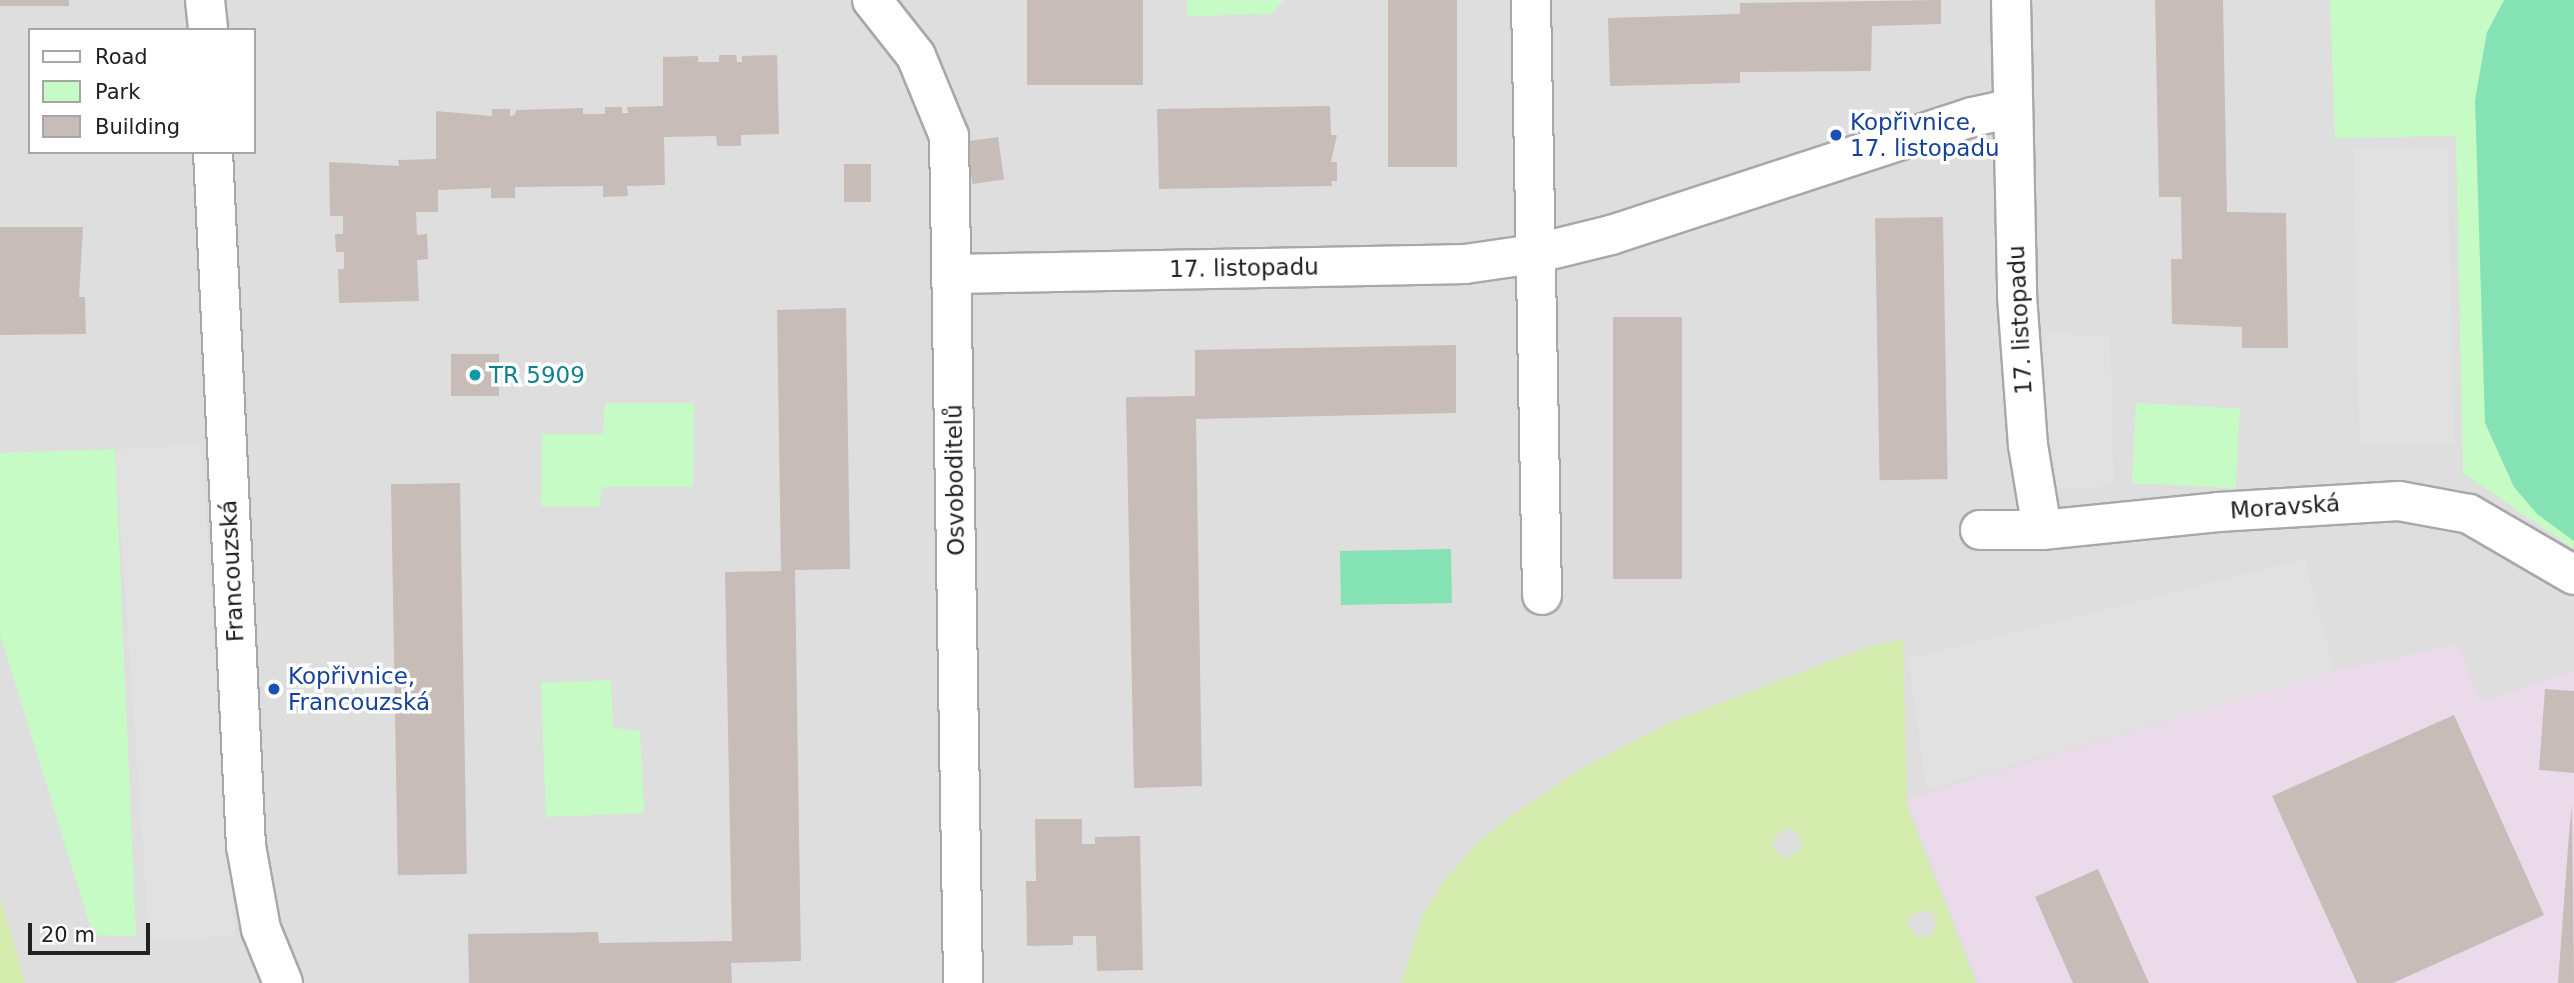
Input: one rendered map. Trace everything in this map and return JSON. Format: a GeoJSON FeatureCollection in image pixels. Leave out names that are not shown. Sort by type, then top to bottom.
{"type":"FeatureCollection","features":[{"type":"Feature","properties":{"kind":"street"},"geometry":{"type":"LineString","coordinates":[[205,0],[208,28]]}},
{"type":"Feature","properties":{"kind":"street","name":"Osvoboditelů"},"geometry":{"type":"LineString","coordinates":[[872,0],[916,56],[948,126],[953,274],[963,983]]}},
{"type":"Feature","properties":{"kind":"street"},"geometry":{"type":"LineString","coordinates":[[1531,0],[1542,595]]}},
{"type":"Feature","properties":{"kind":"street","name":"17. listopadu"},"geometry":{"type":"LineString","coordinates":[[2011,0],[2011,109],[2020,351],[2042,530]]}},
{"type":"Feature","properties":{"kind":"street","name":"17. listopadu"},"geometry":{"type":"LineString","coordinates":[[953,274],[1465,264],[1534,254],[1611,235],[1972,117],[2011,109]]}},
{"type":"Feature","properties":{"kind":"street","name":"Francouzská"},"geometry":{"type":"LineString","coordinates":[[213,154],[246,846],[261,929],[283,983]]}},
{"type":"Feature","properties":{"kind":"street","name":"Moravská"},"geometry":{"type":"LineString","coordinates":[[1980,530],[2042,530],[2218,512],[2399,501],[2469,514],[2574,575]]}},
{"type":"Feature","properties":{"kind":"shaded area"},"geometry":{"type":"Polygon","coordinates":[[[0,0],[2574,0],[2574,983],[0,983],[0,0]]]}},
{"type":"Feature","properties":{"kind":"shaded area"},"geometry":{"type":"Polygon","coordinates":[[[2448,147],[2453,444],[2359,446],[2354,149],[2448,147]]]}},
{"type":"Feature","properties":{"kind":"shaded area"},"geometry":{"type":"Polygon","coordinates":[[[2052,333],[2110,337],[2114,486],[2043,490],[2038,343],[2052,333]]]}},
{"type":"Feature","properties":{"kind":"shaded area"},"geometry":{"type":"Polygon","coordinates":[[[201,444],[235,936],[150,942],[115,450],[201,444]]]}},
{"type":"Feature","properties":{"kind":"shaded area"},"geometry":{"type":"Polygon","coordinates":[[[2305,559],[2334,671],[1927,790],[1908,659],[2305,559]]]}},
{"type":"Feature","properties":{"kind":"shaded area"},"geometry":{"type":"Polygon","coordinates":[[[2459,644],[2480,703],[2574,670],[2574,983],[1979,983],[1906,799],[2334,671],[2459,644]]]}},
{"type":"Feature","properties":{"kind":"green space"},"geometry":{"type":"Polygon","coordinates":[[[1187,0],[1284,0],[1271,14],[1187,16],[1187,0]]]}},
{"type":"Feature","properties":{"kind":"green space"},"geometry":{"type":"Polygon","coordinates":[[[2330,0],[2574,0],[2574,549],[2463,473],[2456,136],[2335,138],[2330,0]]]}},
{"type":"Feature","properties":{"kind":"green space"},"geometry":{"type":"Polygon","coordinates":[[[2504,0],[2574,0],[2574,541],[2537,514],[2514,487],[2485,423],[2475,100],[2487,32],[2504,0]]]}},
{"type":"Feature","properties":{"kind":"green space"},"geometry":{"type":"Polygon","coordinates":[[[605,403],[694,403],[693,487],[602,487],[599,507],[541,506],[542,434],[603,434],[605,403]]]}},
{"type":"Feature","properties":{"kind":"green space"},"geometry":{"type":"Polygon","coordinates":[[[2136,403],[2240,408],[2236,488],[2132,483],[2136,403]]]}},
{"type":"Feature","properties":{"kind":"green space"},"geometry":{"type":"Polygon","coordinates":[[[115,449],[136,936],[93,935],[0,634],[0,453],[115,449]]]}},
{"type":"Feature","properties":{"kind":"green space"},"geometry":{"type":"Polygon","coordinates":[[[1451,549],[1452,603],[1341,605],[1340,551],[1451,549]]]}},
{"type":"Feature","properties":{"kind":"green space"},"geometry":{"type":"Polygon","coordinates":[[[1903,639],[1907,807],[1976,983],[1401,983],[1423,914],[1444,881],[1477,843],[1511,816],[1584,767],[1673,721],[1868,647],[1903,639]],[[1791,829],[1781,831],[1773,840],[1775,850],[1785,859],[1801,849],[1801,836],[1791,829]],[[1927,910],[1908,916],[1907,924],[1918,937],[1931,935],[1935,928],[1935,916],[1927,910]]]}},
{"type":"Feature","properties":{"kind":"green space"},"geometry":{"type":"Polygon","coordinates":[[[611,680],[613,728],[640,731],[644,813],[546,817],[541,683],[611,680]]]}},
{"type":"Feature","properties":{"kind":"green space"},"geometry":{"type":"Polygon","coordinates":[[[0,898],[18,958],[25,983],[0,983],[0,898]]]}},
{"type":"Feature","properties":{"kind":"building"},"geometry":{"type":"Polygon","coordinates":[[[0,0],[69,0],[69,6],[0,6],[0,0]]]}},
{"type":"Feature","properties":{"kind":"building"},"geometry":{"type":"Polygon","coordinates":[[[1027,0],[1143,0],[1143,85],[1027,85],[1027,0]]]}},
{"type":"Feature","properties":{"kind":"building"},"geometry":{"type":"Polygon","coordinates":[[[1388,0],[1457,0],[1457,167],[1388,167],[1388,0]]]}},
{"type":"Feature","properties":{"kind":"building"},"geometry":{"type":"Polygon","coordinates":[[[1941,0],[1941,24],[1872,26],[1871,71],[1740,72],[1740,83],[1610,86],[1608,18],[1740,14],[1740,3],[1941,0]]]}},
{"type":"Feature","properties":{"kind":"building"},"geometry":{"type":"Polygon","coordinates":[[[2155,0],[2223,0],[2227,212],[2286,213],[2288,348],[2242,348],[2242,327],[2172,324],[2171,259],[2182,259],[2181,197],[2159,197],[2155,0]]]}},
{"type":"Feature","properties":{"kind":"building"},"geometry":{"type":"Polygon","coordinates":[[[719,55],[736,55],[737,62],[742,62],[742,56],[777,55],[779,134],[741,135],[741,146],[717,146],[716,136],[664,137],[665,185],[627,186],[628,196],[603,197],[603,186],[515,187],[515,198],[491,198],[491,188],[438,190],[438,212],[416,212],[417,235],[427,234],[428,259],[417,260],[419,301],[339,303],[338,269],[344,269],[344,252],[336,252],[335,234],[343,234],[343,216],[330,216],[329,162],[399,166],[398,160],[436,159],[436,111],[492,116],[492,109],[510,109],[510,116],[515,115],[516,110],[583,108],[583,114],[605,114],[605,107],[622,107],[622,113],[628,113],[627,107],[663,106],[663,57],[698,56],[698,62],[719,62],[719,55]]]}},
{"type":"Feature","properties":{"kind":"building"},"geometry":{"type":"Polygon","coordinates":[[[1330,106],[1331,135],[1337,135],[1331,162],[1337,162],[1337,181],[1331,181],[1332,186],[1159,189],[1157,109],[1330,106]]]}},
{"type":"Feature","properties":{"kind":"building"},"geometry":{"type":"Polygon","coordinates":[[[998,137],[1004,180],[972,184],[966,141],[998,137]]]}},
{"type":"Feature","properties":{"kind":"building"},"geometry":{"type":"Polygon","coordinates":[[[844,164],[871,164],[871,202],[844,202],[844,164]]]}},
{"type":"Feature","properties":{"kind":"building"},"geometry":{"type":"Polygon","coordinates":[[[1943,217],[1948,479],[1880,480],[1875,218],[1943,217]]]}},
{"type":"Feature","properties":{"kind":"building"},"geometry":{"type":"Polygon","coordinates":[[[0,227],[83,227],[79,297],[85,297],[86,334],[0,335],[0,227]]]}},
{"type":"Feature","properties":{"kind":"building"},"geometry":{"type":"Polygon","coordinates":[[[846,308],[850,569],[795,570],[801,961],[731,963],[732,983],[469,983],[468,934],[598,932],[599,943],[732,941],[725,572],[781,571],[777,310],[846,308]]]}},
{"type":"Feature","properties":{"kind":"building"},"geometry":{"type":"Polygon","coordinates":[[[1613,317],[1682,317],[1682,579],[1613,579],[1613,317]]]}},
{"type":"Feature","properties":{"kind":"building"},"geometry":{"type":"Polygon","coordinates":[[[1456,345],[1456,413],[1196,419],[1202,786],[1134,788],[1126,397],[1195,396],[1195,350],[1456,345]]]}},
{"type":"Feature","properties":{"kind":"building","name":"TR 5909"},"geometry":{"type":"Polygon","coordinates":[[[451,354],[499,354],[499,396],[451,396],[451,354]]]}},
{"type":"Feature","properties":{"kind":"building"},"geometry":{"type":"Polygon","coordinates":[[[460,483],[467,874],[398,875],[391,484],[460,483]]]}},
{"type":"Feature","properties":{"kind":"building"},"geometry":{"type":"Polygon","coordinates":[[[2545,689],[2574,691],[2574,773],[2539,770],[2545,689]]]}},
{"type":"Feature","properties":{"kind":"building"},"geometry":{"type":"Polygon","coordinates":[[[2454,715],[2544,915],[2393,983],[2357,983],[2272,796],[2454,715]]]}},
{"type":"Feature","properties":{"kind":"building"},"geometry":{"type":"Polygon","coordinates":[[[2572,805],[2574,983],[2558,983],[2569,834],[2572,805]]]}},
{"type":"Feature","properties":{"kind":"building"},"geometry":{"type":"Polygon","coordinates":[[[1035,819],[1082,819],[1082,844],[1095,844],[1095,837],[1140,836],[1143,970],[1097,971],[1096,936],[1073,936],[1073,945],[1027,946],[1026,881],[1036,881],[1035,819]]]}},
{"type":"Feature","properties":{"kind":"building"},"geometry":{"type":"Polygon","coordinates":[[[2098,869],[2149,983],[2073,983],[2035,897],[2098,869]]]}},
{"type":"Feature","properties":{"kind":"place","name":"Kopřivnice, 17. listopadu"},"geometry":{"type":"Point","coordinates":[1836,135]}},
{"type":"Feature","properties":{"kind":"place","name":"TR 5909"},"geometry":{"type":"Point","coordinates":[475,375]}},
{"type":"Feature","properties":{"kind":"place","name":"Kopřivnice, Francouzská"},"geometry":{"type":"Point","coordinates":[274,689]}}]}
